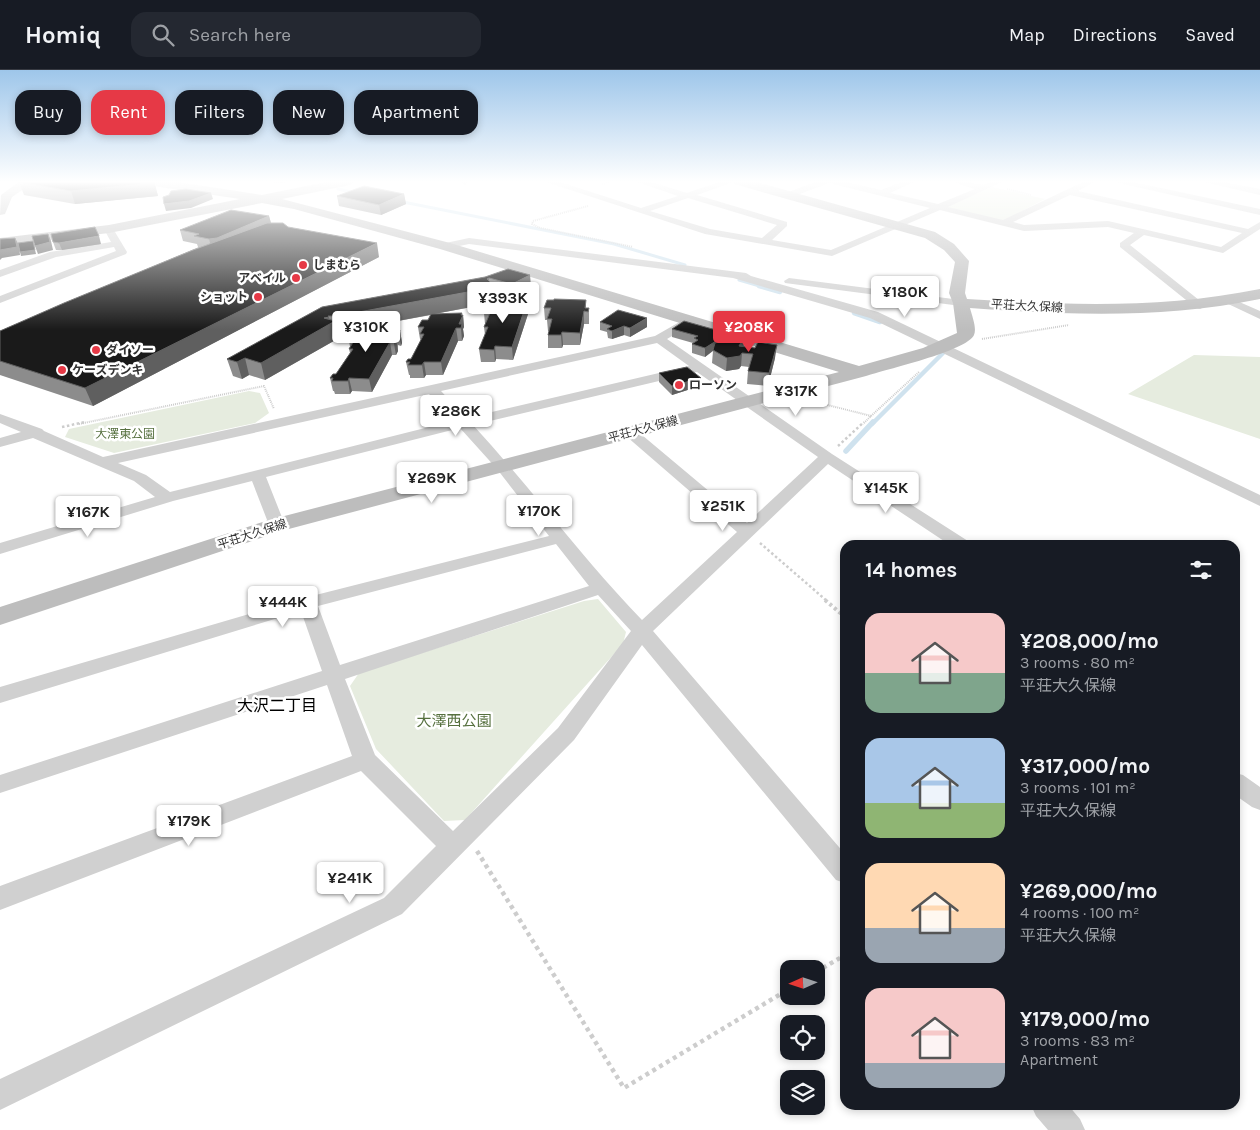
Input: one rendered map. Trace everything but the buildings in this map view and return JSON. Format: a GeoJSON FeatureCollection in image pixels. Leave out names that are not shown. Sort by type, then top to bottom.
{"type":"FeatureCollection","features":[{"type":"Feature","properties":{"kind":"street"},"geometry":{"type":"LineString","coordinates":[[0,242],[98,230]]}},
{"type":"Feature","properties":{"kind":"street"},"geometry":{"type":"LineString","coordinates":[[0,300],[122,252],[111,230]]}},
{"type":"Feature","properties":{"kind":"street"},"geometry":{"type":"LineString","coordinates":[[388,230],[859,372]]}},
{"type":"Feature","properties":{"kind":"street"},"geometry":{"type":"LineString","coordinates":[[703,230],[832,253],[885,230]]}},
{"type":"Feature","properties":{"kind":"street"},"geometry":{"type":"LineString","coordinates":[[764,242],[777,230]]}},
{"type":"Feature","properties":{"kind":"street"},"geometry":{"type":"LineString","coordinates":[[914,230],[930,236],[949,247],[962,260],[957,293],[961,303],[966,331],[961,339]]}},
{"type":"Feature","properties":{"kind":"street"},"geometry":{"type":"LineString","coordinates":[[1135,230],[1223,250],[1250,232]]}},
{"type":"Feature","properties":{"kind":"street"},"geometry":{"type":"LineString","coordinates":[[1243,230],[1250,232]]}},
{"type":"Feature","properties":{"kind":"street"},"geometry":{"type":"LineString","coordinates":[[1142,232],[1124,245],[1200,306]]}},
{"type":"Feature","properties":{"kind":"street"},"geometry":{"type":"LineString","coordinates":[[445,246],[469,241],[961,303]]}},
{"type":"Feature","properties":{"kind":"street"},"geometry":{"type":"LineString","coordinates":[[0,274],[54,254],[117,244]]}},
{"type":"Feature","properties":{"kind":"street"},"geometry":{"type":"LineString","coordinates":[[736,275],[874,315],[903,328],[933,349],[1260,501]]}},
{"type":"Feature","properties":{"kind":"street"},"geometry":{"type":"LineString","coordinates":[[0,292],[13,295]]}},
{"type":"Feature","properties":{"kind":"street","name":"平荘大久保線"},"geometry":{"type":"LineString","coordinates":[[961,303],[1111,310],[1200,306],[1260,294]]}},
{"type":"Feature","properties":{"kind":"street"},"geometry":{"type":"LineString","coordinates":[[874,315],[906,304],[906,297]]}},
{"type":"Feature","properties":{"kind":"street"},"geometry":{"type":"LineString","coordinates":[[1228,300],[1260,315]]}},
{"type":"Feature","properties":{"kind":"street"},"geometry":{"type":"LineString","coordinates":[[105,461],[659,338],[690,320]]}},
{"type":"Feature","properties":{"kind":"street"},"geometry":{"type":"LineString","coordinates":[[659,338],[827,457],[954,540]]}},
{"type":"Feature","properties":{"kind":"street","name":"平荘大久保線"},"geometry":{"type":"LineString","coordinates":[[0,616],[276,525],[859,372],[961,339]]}},
{"type":"Feature","properties":{"kind":"street"},"geometry":{"type":"LineString","coordinates":[[0,549],[167,498],[463,423],[700,367]]}},
{"type":"Feature","properties":{"kind":"street"},"geometry":{"type":"LineString","coordinates":[[432,389],[502,466],[601,588],[642,631],[840,866]]}},
{"type":"Feature","properties":{"kind":"street"},"geometry":{"type":"LineString","coordinates":[[0,418],[105,461],[140,478],[167,498]]}},
{"type":"Feature","properties":{"kind":"street"},"geometry":{"type":"LineString","coordinates":[[0,443],[37,432]]}},
{"type":"Feature","properties":{"kind":"street"},"geometry":{"type":"LineString","coordinates":[[631,432],[747,530]]}},
{"type":"Feature","properties":{"kind":"street"},"geometry":{"type":"LineString","coordinates":[[0,1095],[393,906],[566,734],[642,631],[747,530],[827,457]]}},
{"type":"Feature","properties":{"kind":"street"},"geometry":{"type":"LineString","coordinates":[[257,475],[276,525]]}},
{"type":"Feature","properties":{"kind":"street"},"geometry":{"type":"LineString","coordinates":[[0,695],[307,603],[560,538]]}},
{"type":"Feature","properties":{"kind":"street"},"geometry":{"type":"LineString","coordinates":[[0,784],[333,677],[601,588]]}},
{"type":"Feature","properties":{"kind":"street"},"geometry":{"type":"LineString","coordinates":[[307,603],[365,760],[459,839]]}},
{"type":"Feature","properties":{"kind":"street"},"geometry":{"type":"LineString","coordinates":[[0,898],[365,760]]}},
{"type":"Feature","properties":{"kind":"street"},"geometry":{"type":"LineString","coordinates":[[1240,786],[1260,800]]}},
{"type":"Feature","properties":{"kind":"street"},"geometry":{"type":"LineString","coordinates":[[1051,1110],[1068,1130]]}},
{"type":"Feature","properties":{"kind":"path"},"geometry":{"type":"LineString","coordinates":[[553,230],[633,246]]}},
{"type":"Feature","properties":{"kind":"path"},"geometry":{"type":"LineString","coordinates":[[961,339],[991,339],[1073,324]]}},
{"type":"Feature","properties":{"kind":"path"},"geometry":{"type":"LineString","coordinates":[[827,457],[937,356],[933,349]]}},
{"type":"Feature","properties":{"kind":"path"},"geometry":{"type":"LineString","coordinates":[[37,432],[264,386],[280,422]]}},
{"type":"Feature","properties":{"kind":"path"},"geometry":{"type":"LineString","coordinates":[[784,392],[792,396],[871,416]]}},
{"type":"Feature","properties":{"kind":"path"},"geometry":{"type":"LineString","coordinates":[[747,530],[840,614]]}},
{"type":"Feature","properties":{"kind":"path"},"geometry":{"type":"LineString","coordinates":[[459,839],[624,1088],[780,994]]}},
{"type":"Feature","properties":{"kind":"path"},"geometry":{"type":"LineString","coordinates":[[825,967],[840,958]]}},
{"type":"Feature","properties":{"kind":"green space"},"geometry":{"type":"Polygon","coordinates":[[[1194,355],[1260,357],[1260,439],[1128,394],[1194,355]]]}},
{"type":"Feature","properties":{"kind":"green space","name":"大澤東公園"},"geometry":{"type":"Polygon","coordinates":[[[249,391],[260,393],[269,413],[255,423],[114,453],[65,437],[69,429],[249,391]]]}},
{"type":"Feature","properties":{"kind":"green space","name":"大澤西公園"},"geometry":{"type":"Polygon","coordinates":[[[598,599],[626,632],[623,644],[465,820],[444,821],[376,749],[350,686],[359,673],[584,601],[598,599]]]}},
{"type":"Feature","properties":{"kind":"waterway"},"geometry":{"type":"LineString","coordinates":[[546,230],[614,244],[685,265]]}},
{"type":"Feature","properties":{"kind":"waterway"},"geometry":{"type":"LineString","coordinates":[[739,280],[763,287]]}},
{"type":"Feature","properties":{"kind":"waterway"},"geometry":{"type":"LineString","coordinates":[[759,286],[780,292]]}},
{"type":"Feature","properties":{"kind":"waterway"},"geometry":{"type":"LineString","coordinates":[[854,313],[880,322]]}},
{"type":"Feature","properties":{"kind":"waterway"},"geometry":{"type":"LineString","coordinates":[[872,424],[943,353]]}},
{"type":"Feature","properties":{"kind":"waterway"},"geometry":{"type":"LineString","coordinates":[[846,451],[873,422]]}},
{"type":"Feature","properties":{"kind":"place","name":"しまむら"},"geometry":{"type":"Point","coordinates":[303,265]}},
{"type":"Feature","properties":{"kind":"place","name":"アベイル"},"geometry":{"type":"Point","coordinates":[296,278]}},
{"type":"Feature","properties":{"kind":"place","name":"ショット"},"geometry":{"type":"Point","coordinates":[258,297]}},
{"type":"Feature","properties":{"kind":"place","name":"ダイソー"},"geometry":{"type":"Point","coordinates":[96,350]}},
{"type":"Feature","properties":{"kind":"place","name":"ケーズデンキ"},"geometry":{"type":"Point","coordinates":[62,370]}},
{"type":"Feature","properties":{"kind":"place","name":"ローソン"},"geometry":{"type":"Point","coordinates":[679,385]}},
{"type":"Feature","properties":{"kind":"district","name":"大沢二丁目"},"geometry":{"type":"Point","coordinates":[277,705]}}]}
